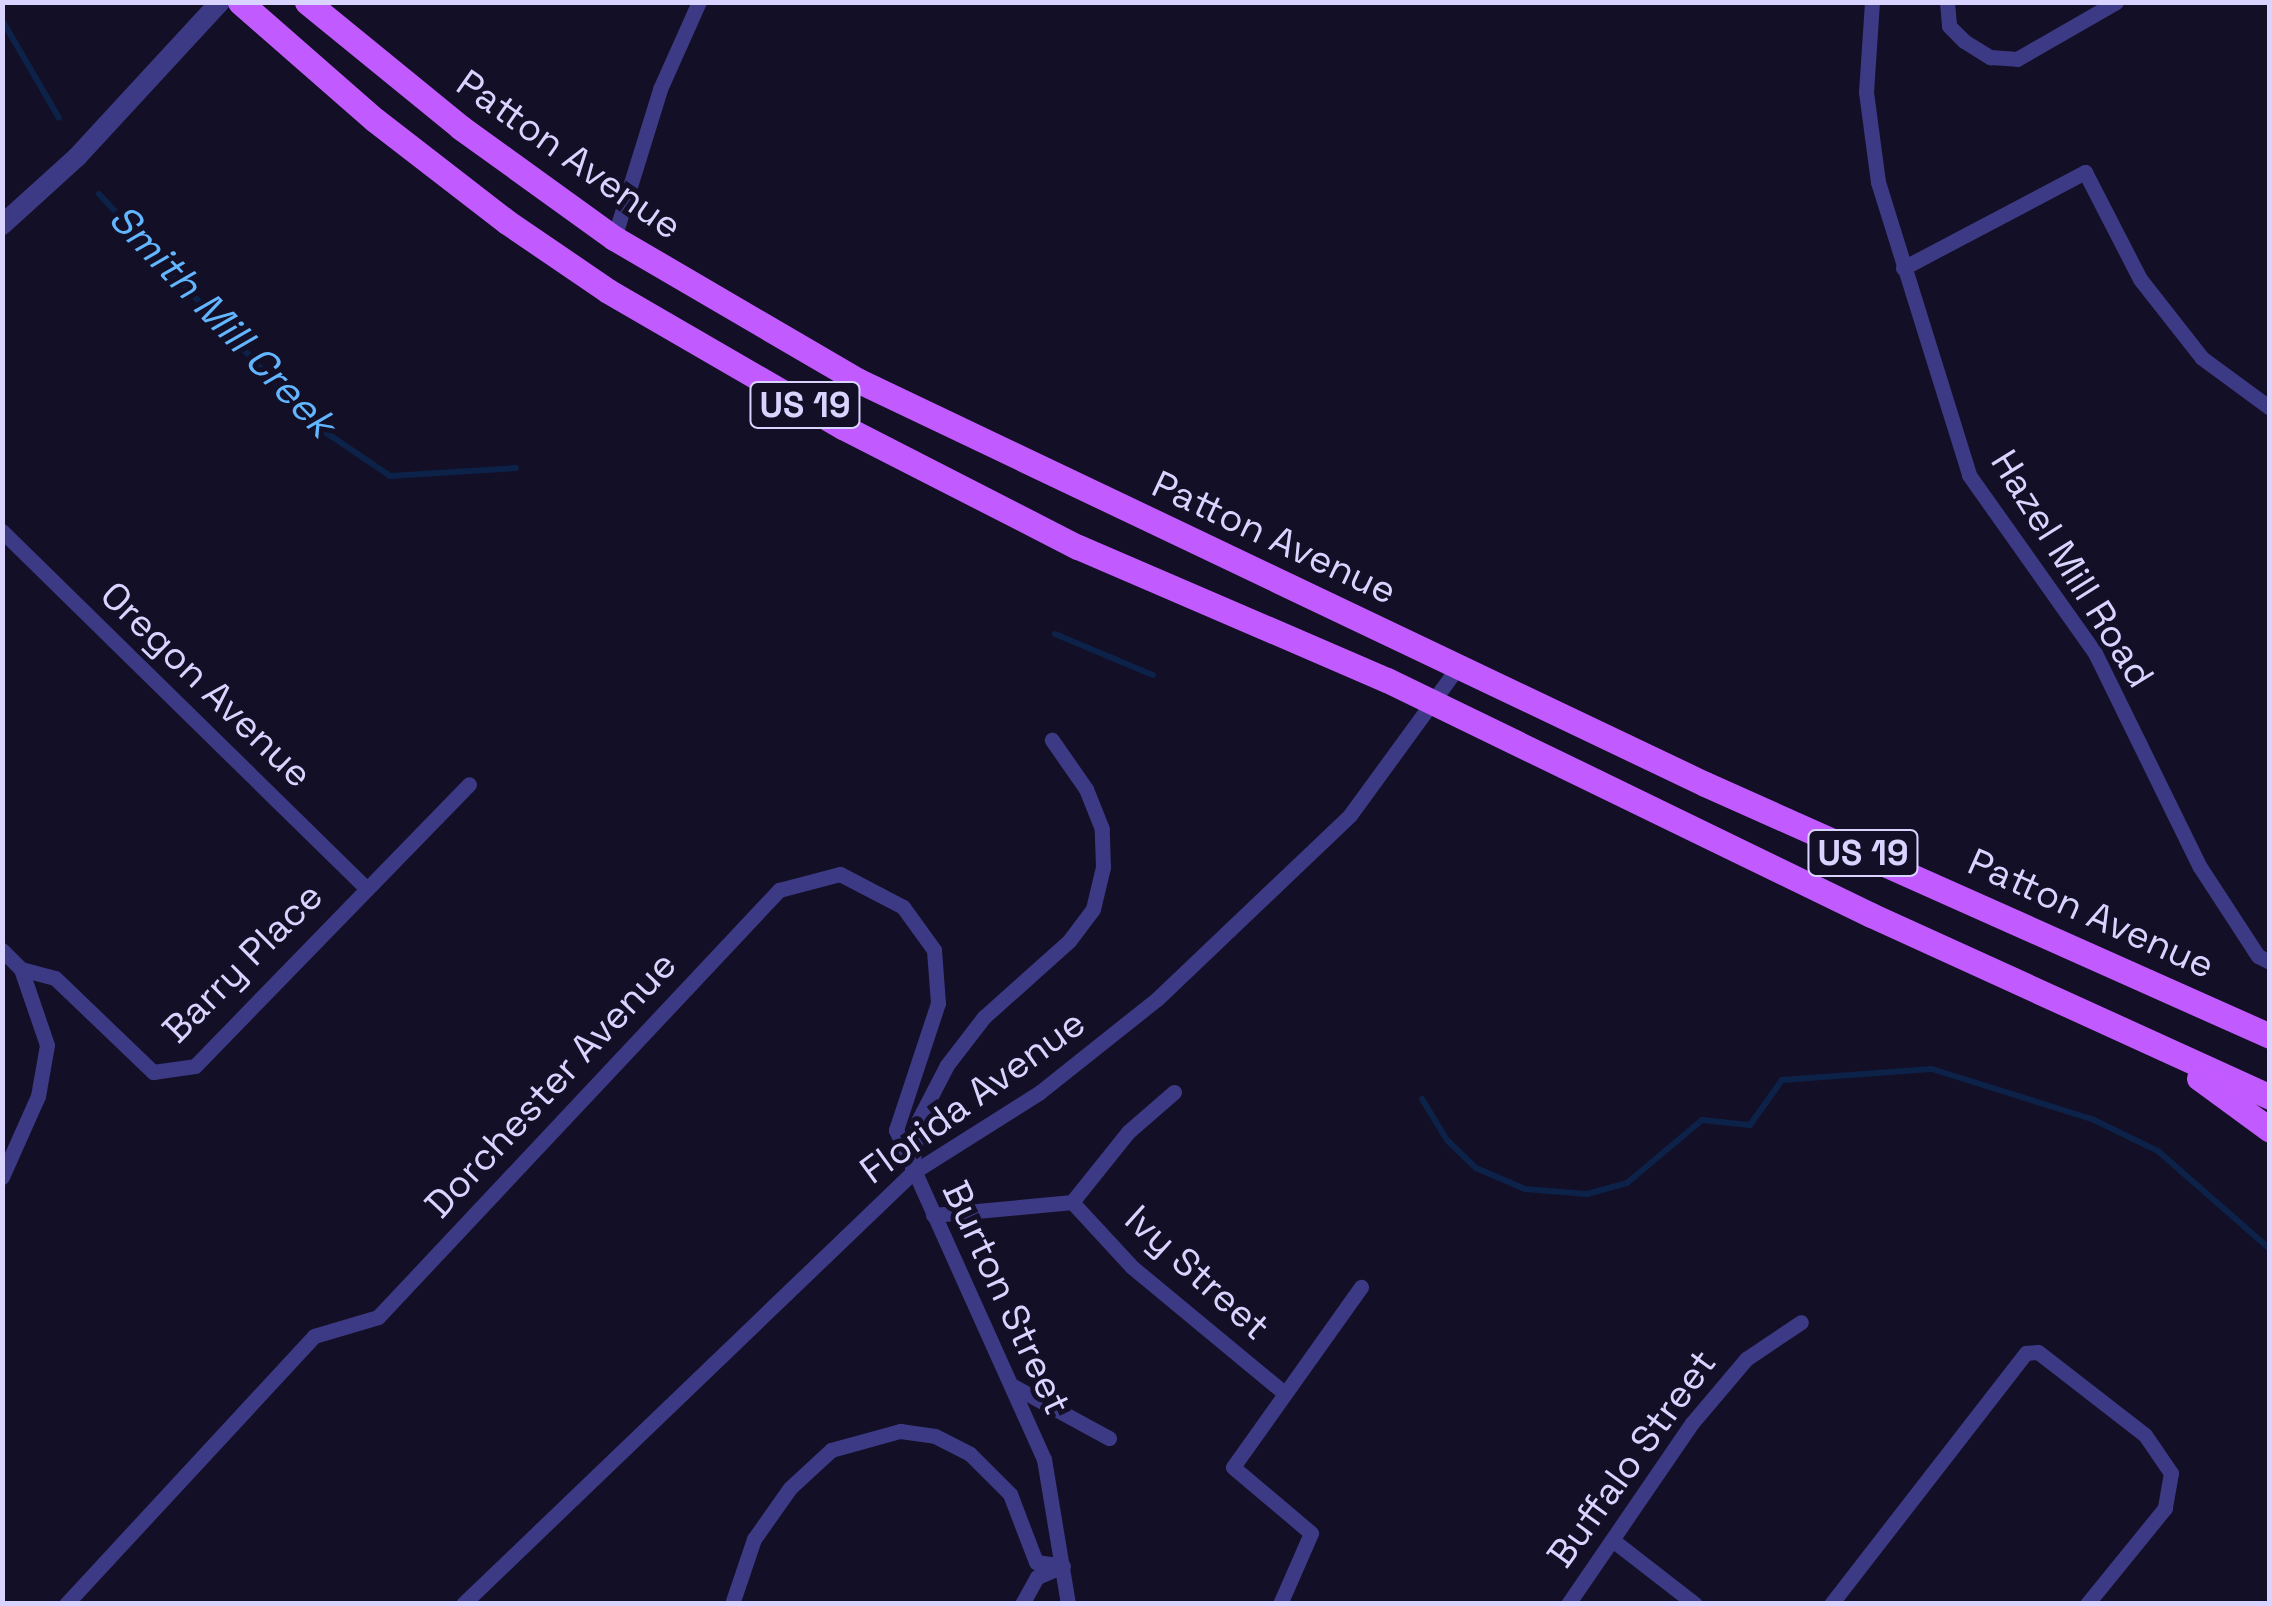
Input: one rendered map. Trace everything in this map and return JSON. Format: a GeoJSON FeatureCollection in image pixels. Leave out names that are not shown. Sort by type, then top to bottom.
{"type":"FeatureCollection","features":[{"type":"Feature","properties":{"kind":"main road","name":"US 19"},"geometry":{"type":"LineString","coordinates":[[240,2],[396,136],[624,300],[843,427],[1078,548],[1433,705],[2270,1097]]}},
{"type":"Feature","properties":{"kind":"main road","name":"Patton Avenue"},"geometry":{"type":"LineString","coordinates":[[307,2],[460,127],[614,238],[859,382],[1458,666],[2270,1036]]}},
{"type":"Feature","properties":{"kind":"main road"},"geometry":{"type":"LineString","coordinates":[[2146,1041],[2270,1130]]}},
{"type":"Feature","properties":{"kind":"street"},"geometry":{"type":"LineString","coordinates":[[2,225],[76,157],[220,2]]}},
{"type":"Feature","properties":{"kind":"street"},"geometry":{"type":"LineString","coordinates":[[614,238],[660,89],[699,2]]}},
{"type":"Feature","properties":{"kind":"street","name":"Hazel Mill Road"},"geometry":{"type":"LineString","coordinates":[[1872,2],[1866,92],[1878,182],[1969,475],[2096,653],[2200,867],[2258,956],[2270,962]]}},
{"type":"Feature","properties":{"kind":"street"},"geometry":{"type":"LineString","coordinates":[[1947,2],[1949,26],[1964,41],[1990,57],[2017,59],[2116,2]]}},
{"type":"Feature","properties":{"kind":"street"},"geometry":{"type":"LineString","coordinates":[[1903,268],[2084,172],[2140,279],[2202,358],[2270,408]]}},
{"type":"Feature","properties":{"kind":"street","name":"Oregon Avenue"},"geometry":{"type":"LineString","coordinates":[[2,531],[364,886]]}},
{"type":"Feature","properties":{"kind":"street","name":"Florida Avenue"},"geometry":{"type":"LineString","coordinates":[[463,1604],[912,1173],[1040,1092],[1158,999],[1350,816],[1458,666]]}},
{"type":"Feature","properties":{"kind":"street","name":"Burton Street"},"geometry":{"type":"LineString","coordinates":[[1052,740],[1086,789],[1102,829],[1103,868],[1094,909],[1069,941],[984,1017],[948,1065],[918,1121],[912,1173],[1016,1387],[1044,1459],[1068,1604]]}},
{"type":"Feature","properties":{"kind":"street","name":"Barry Place"},"geometry":{"type":"LineString","coordinates":[[21,969],[55,978],[153,1072],[174,1074],[195,1066],[364,886],[469,784]]}},
{"type":"Feature","properties":{"kind":"street","name":"Dorchester Avenue"},"geometry":{"type":"LineString","coordinates":[[66,1604],[314,1336],[378,1317],[779,890],[840,874],[903,907],[934,950],[938,1003],[895,1124],[912,1173]]}},
{"type":"Feature","properties":{"kind":"street"},"geometry":{"type":"LineString","coordinates":[[2,950],[21,969],[47,1044],[38,1096],[2,1177]]}},
{"type":"Feature","properties":{"kind":"street"},"geometry":{"type":"LineString","coordinates":[[933,1215],[1072,1202],[1128,1132],[1174,1092]]}},
{"type":"Feature","properties":{"kind":"street","name":"Ivy Street"},"geometry":{"type":"LineString","coordinates":[[1072,1202],[1132,1267],[1282,1390]]}},
{"type":"Feature","properties":{"kind":"street"},"geometry":{"type":"LineString","coordinates":[[1280,1604],[1311,1533],[1234,1467],[1282,1390],[1360,1287]]}},
{"type":"Feature","properties":{"kind":"street","name":"Buffalo Street"},"geometry":{"type":"LineString","coordinates":[[1568,1604],[1615,1542],[1692,1423],[1735,1372],[1801,1322]]}},
{"type":"Feature","properties":{"kind":"street"},"geometry":{"type":"LineString","coordinates":[[1831,1604],[2026,1353],[2038,1352],[2145,1435],[2171,1473],[2165,1508],[2087,1604]]}},
{"type":"Feature","properties":{"kind":"street"},"geometry":{"type":"LineString","coordinates":[[1016,1387],[1109,1438]]}},
{"type":"Feature","properties":{"kind":"street"},"geometry":{"type":"LineString","coordinates":[[732,1604],[754,1539],[790,1488],[831,1450],[900,1432],[936,1436],[970,1454],[1010,1494],[1036,1562],[1062,1566]]}},
{"type":"Feature","properties":{"kind":"street"},"geometry":{"type":"LineString","coordinates":[[1615,1542],[1696,1604]]}},
{"type":"Feature","properties":{"kind":"street"},"geometry":{"type":"LineString","coordinates":[[1022,1604],[1037,1577],[1062,1566]]}},
{"type":"Feature","properties":{"kind":"waterway","name":"Smith Mill Creek"},"geometry":{"type":"LineString","coordinates":[[2,20],[59,118]]}},
{"type":"Feature","properties":{"kind":"waterway","name":"Smith Mill Creek"},"geometry":{"type":"LineString","coordinates":[[99,194],[312,423],[390,476],[516,468]]}},
{"type":"Feature","properties":{"kind":"waterway","name":"Smith Mill Creek"},"geometry":{"type":"LineString","coordinates":[[1055,634],[1153,675]]}},
{"type":"Feature","properties":{"kind":"waterway","name":"Smith Mill Creek"},"geometry":{"type":"LineString","coordinates":[[1422,1099],[1447,1140],[1476,1168],[1525,1189],[1587,1194],[1627,1183],[1702,1120],[1750,1125],[1782,1080],[1932,1069],[2092,1119],[2158,1151],[2270,1249]]}}]}
